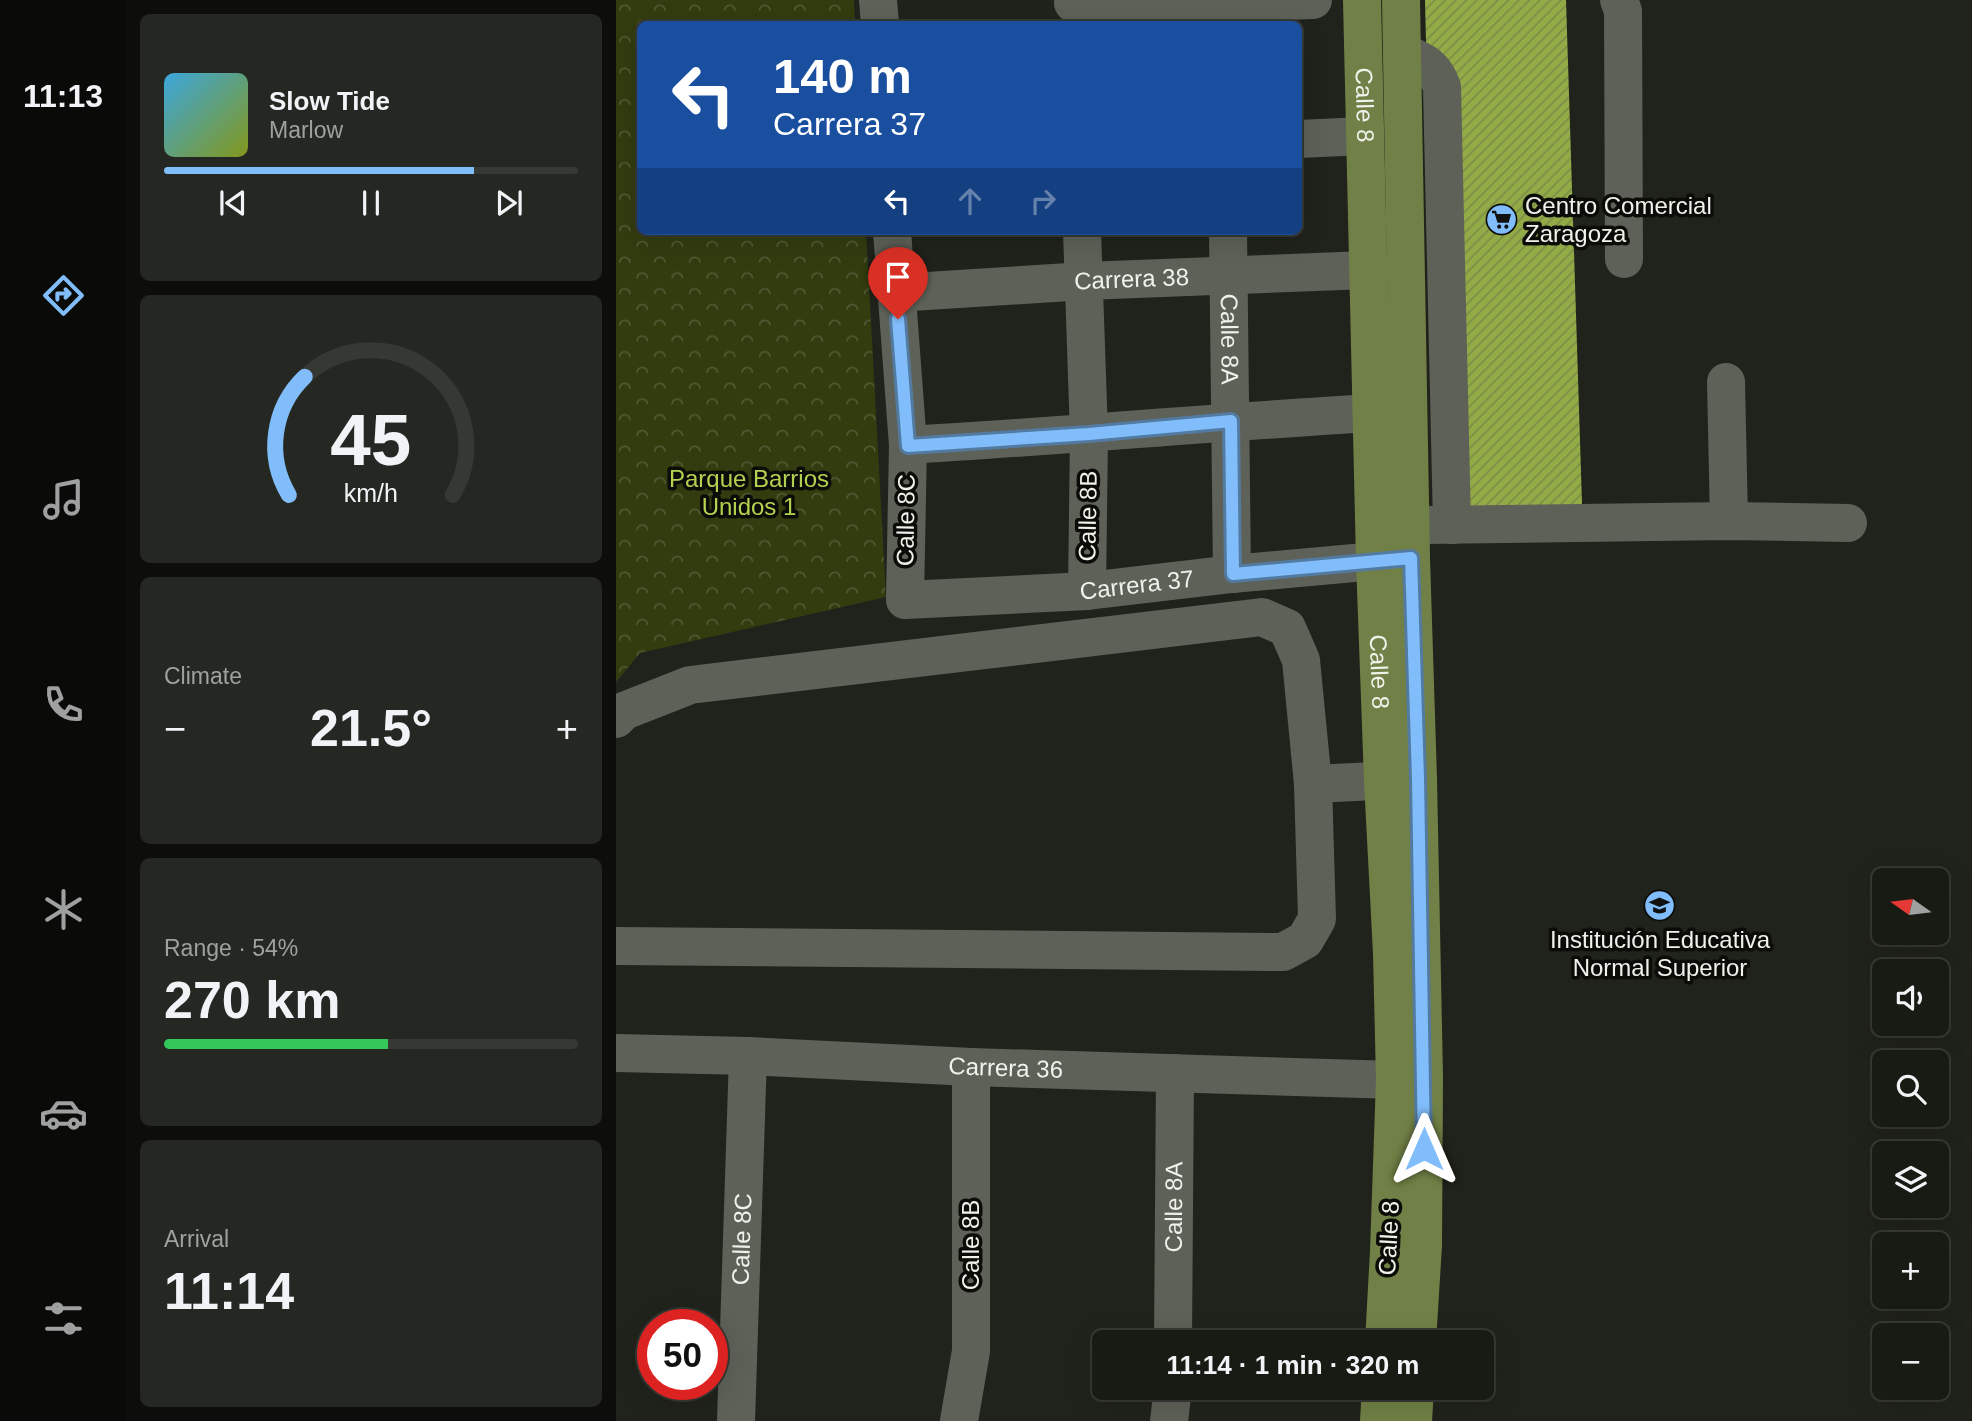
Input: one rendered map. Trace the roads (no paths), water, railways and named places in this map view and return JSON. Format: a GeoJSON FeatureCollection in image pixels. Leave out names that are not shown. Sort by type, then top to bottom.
{"type":"FeatureCollection","features":[{"type":"Feature","properties":{"kind":"main road","name":"Calle 8"},"geometry":{"type":"LineString","coordinates":[[1362,0],[1372,413],[1399,548]]}},
{"type":"Feature","properties":{"kind":"main road","name":"Calle 8"},"geometry":{"type":"LineString","coordinates":[[1385,1330],[1395,1080],[1392,953],[1400,780],[1401,0]]}},
{"type":"Feature","properties":{"kind":"main road","name":"Calle 8"},"geometry":{"type":"LineString","coordinates":[[1400,780],[1424,1103],[1423,1245],[1418,1330]]}},
{"type":"Feature","properties":{"kind":"main road"},"geometry":{"type":"LineString","coordinates":[[1379,1421],[1380,1400]]}},
{"type":"Feature","properties":{"kind":"main road"},"geometry":{"type":"LineString","coordinates":[[1412,1421],[1414,1400]]}},
{"type":"Feature","properties":{"kind":"street"},"geometry":{"type":"LineString","coordinates":[[878,0],[880,21]]}},
{"type":"Feature","properties":{"kind":"street"},"geometry":{"type":"LineString","coordinates":[[1073,9],[1224,9],[1313,0]]}},
{"type":"Feature","properties":{"kind":"street"},"geometry":{"type":"LineString","coordinates":[[1619,0],[1623,11],[1624,259]]}},
{"type":"Feature","properties":{"kind":"street"},"geometry":{"type":"LineString","coordinates":[[1402,52],[1428,64],[1437,75],[1441,88],[1452,525]]}},
{"type":"Feature","properties":{"kind":"street"},"geometry":{"type":"LineString","coordinates":[[1302,139],[1365,136]]}},
{"type":"Feature","properties":{"kind":"street","name":"Calle 8C"},"geometry":{"type":"LineString","coordinates":[[892,235],[908,446],[905,600]]}},
{"type":"Feature","properties":{"kind":"street","name":"Calle 8B"},"geometry":{"type":"LineString","coordinates":[[1082,235],[1089,434],[1087,591]]}},
{"type":"Feature","properties":{"kind":"street","name":"Calle 8A"},"geometry":{"type":"LineString","coordinates":[[1228,235],[1233,574]]}},
{"type":"Feature","properties":{"kind":"street","name":"Carrera 38"},"geometry":{"type":"LineString","coordinates":[[896,293],[1085,281],[1368,270]]}},
{"type":"Feature","properties":{"kind":"street"},"geometry":{"type":"LineString","coordinates":[[1726,382],[1729,521]]}},
{"type":"Feature","properties":{"kind":"street"},"geometry":{"type":"LineString","coordinates":[[908,446],[1372,413]]}},
{"type":"Feature","properties":{"kind":"street","name":"Carrera 37"},"geometry":{"type":"LineString","coordinates":[[905,600],[1087,591],[1233,574],[1399,548],[1452,525],[1729,521],[1848,523]]}},
{"type":"Feature","properties":{"kind":"street"},"geometry":{"type":"LineString","coordinates":[[616,719],[624,711],[690,685],[1262,617],[1287,628],[1301,660],[1313,784],[1317,919],[1305,940],[1283,952],[616,946]]}},
{"type":"Feature","properties":{"kind":"street"},"geometry":{"type":"LineString","coordinates":[[1313,784],[1400,780]]}},
{"type":"Feature","properties":{"kind":"street","name":"Carrera 36"},"geometry":{"type":"LineString","coordinates":[[616,1053],[748,1056],[971,1068],[1395,1080]]}},
{"type":"Feature","properties":{"kind":"street","name":"Calle 8C"},"geometry":{"type":"LineString","coordinates":[[736,1421],[748,1056]]}},
{"type":"Feature","properties":{"kind":"street","name":"Calle 8B"},"geometry":{"type":"LineString","coordinates":[[959,1421],[971,1351],[971,1068]]}},
{"type":"Feature","properties":{"kind":"street","name":"Calle 8A"},"geometry":{"type":"LineString","coordinates":[[1173,1330],[1175,1073]]}},
{"type":"Feature","properties":{"kind":"street"},"geometry":{"type":"LineString","coordinates":[[1169,1421],[1172,1400]]}},
{"type":"Feature","properties":{"kind":"place","name":"Centro Comercial Zaragoza"},"geometry":{"type":"Point","coordinates":[1502,220]}},
{"type":"Feature","properties":{"kind":"place","name":"Institución Educativa Normal Superior"},"geometry":{"type":"Point","coordinates":[1660,906]}},
{"type":"Feature","properties":{"kind":"park label","name":"Parque Barrios Unidos 1"},"geometry":{"type":"Point","coordinates":[749,493]}}]}
